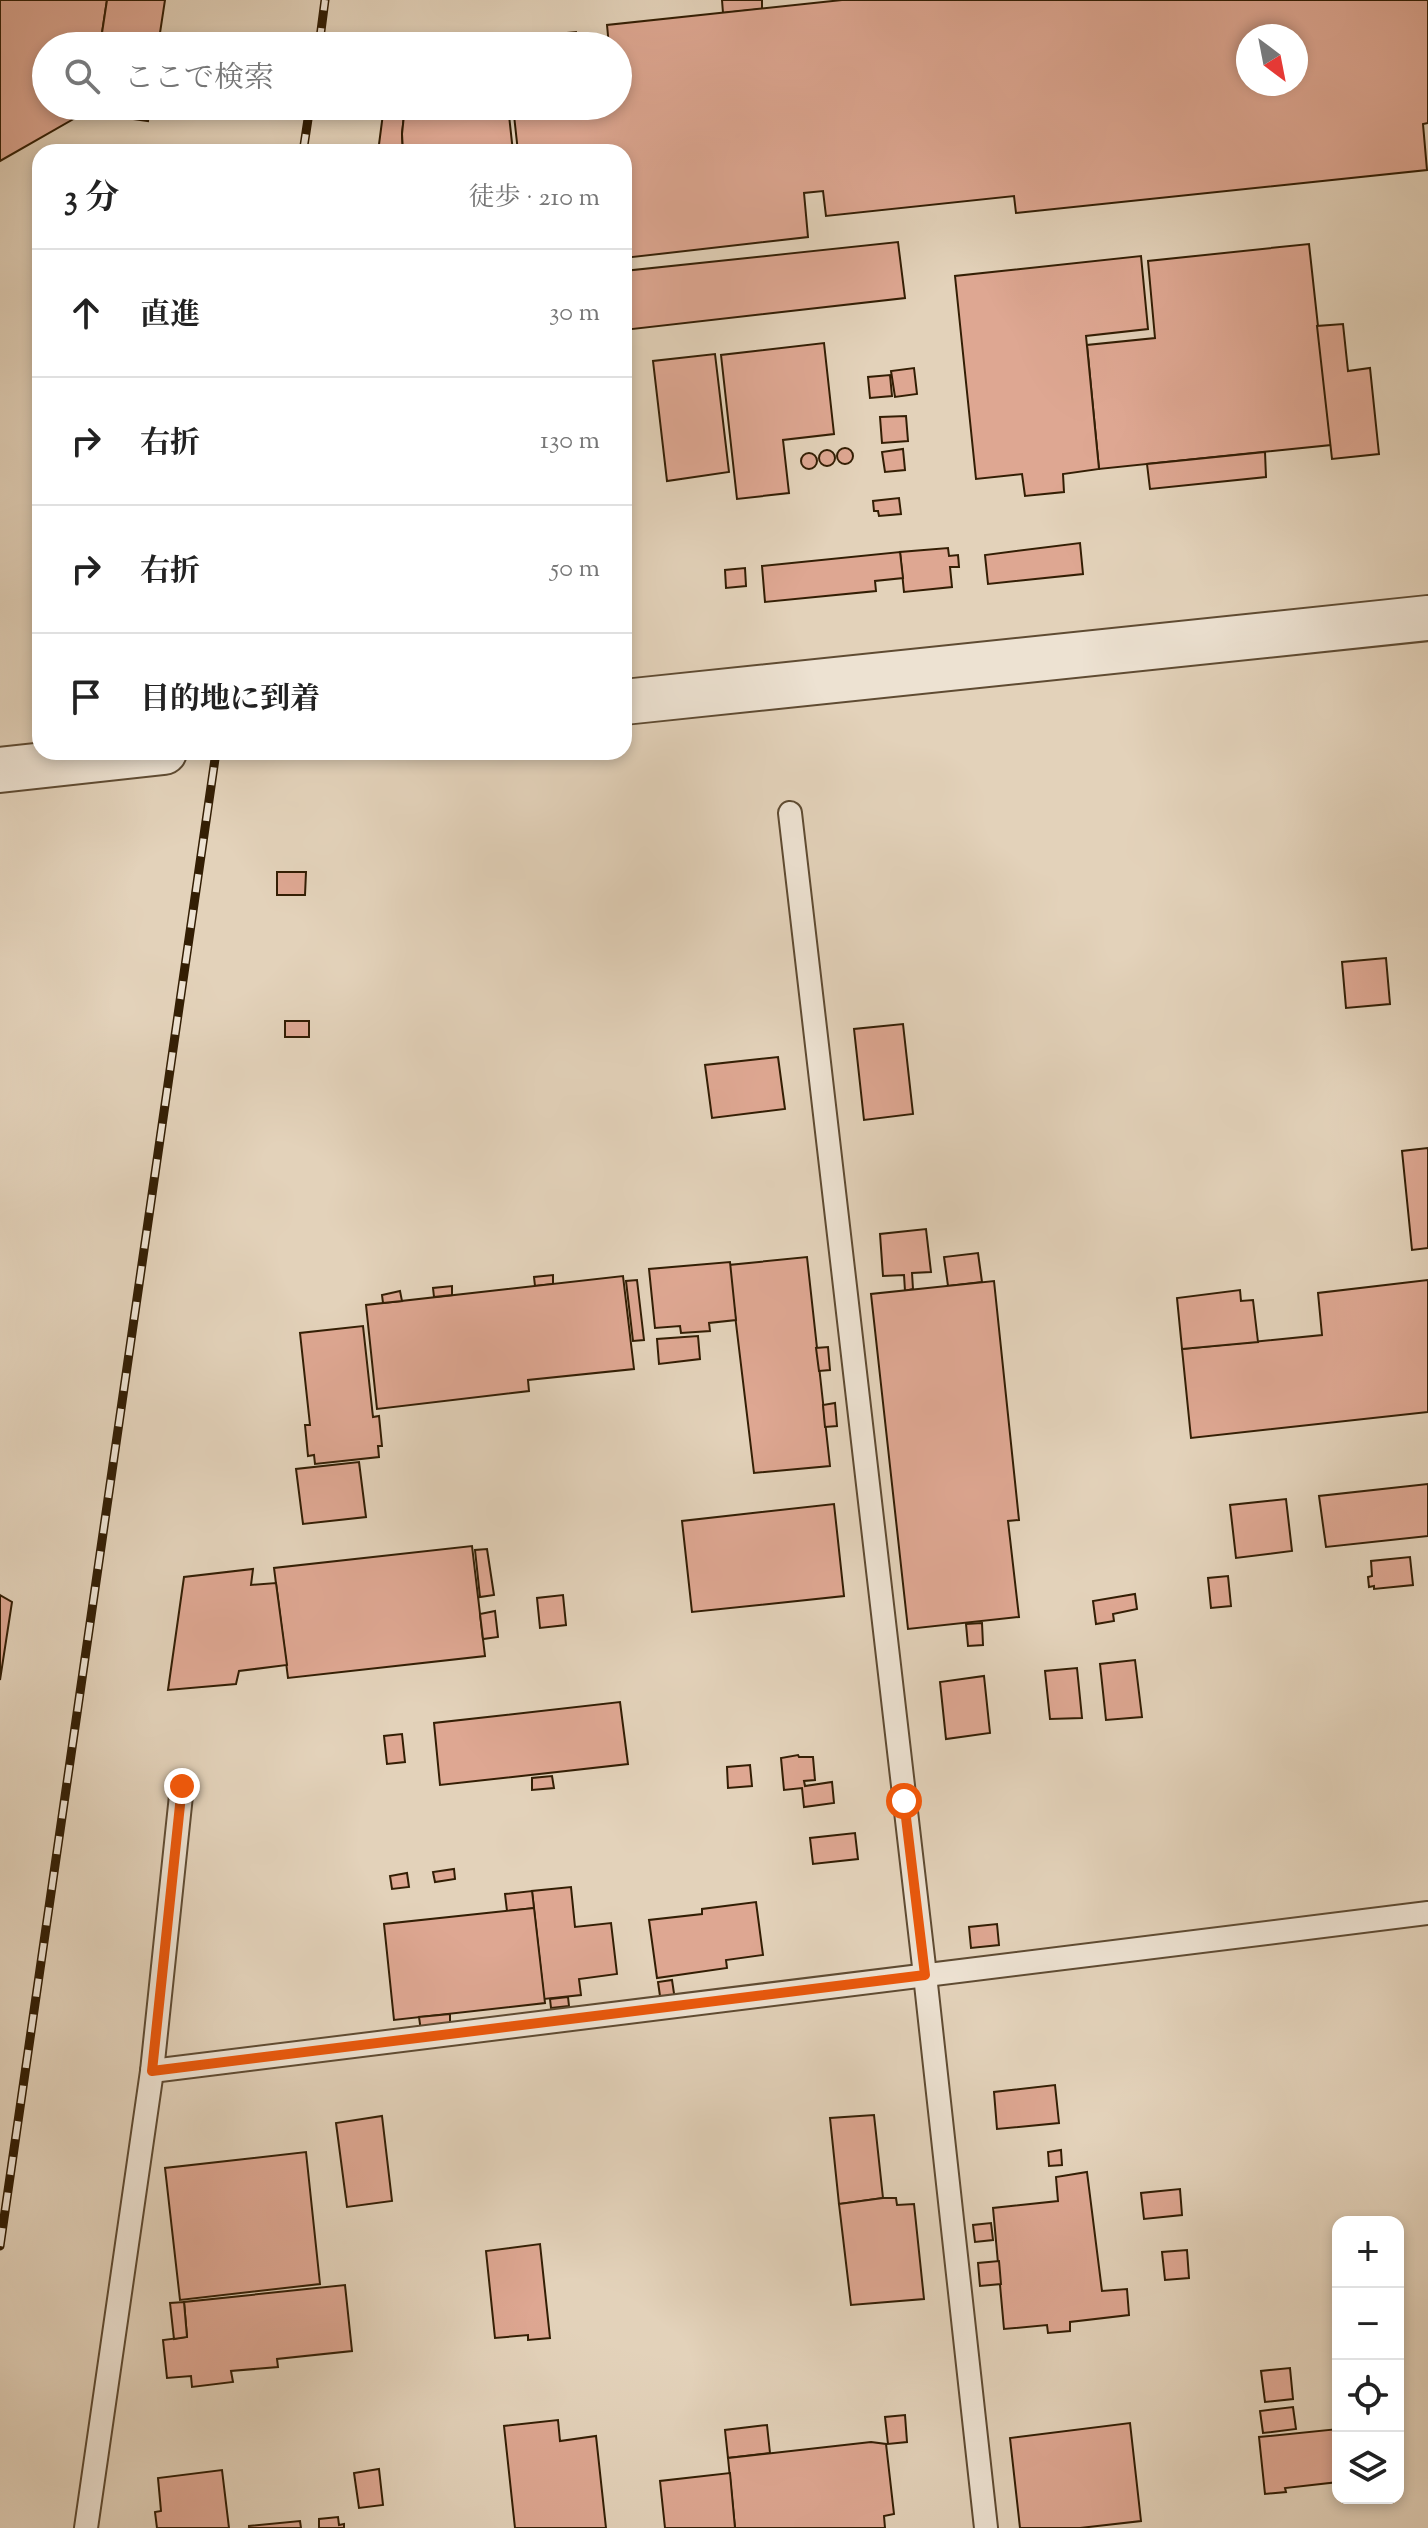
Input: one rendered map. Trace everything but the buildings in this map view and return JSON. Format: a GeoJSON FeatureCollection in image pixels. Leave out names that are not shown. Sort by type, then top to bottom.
{"type":"FeatureCollection","features":[{"type":"Feature","properties":{"kind":"street"},"geometry":{"type":"LineString","coordinates":[[632,701],[1428,618]]}},
{"type":"Feature","properties":{"kind":"street"},"geometry":{"type":"LineString","coordinates":[[0,770],[91,760]]}},
{"type":"Feature","properties":{"kind":"lane"},"geometry":{"type":"LineString","coordinates":[[790,813],[986,2528]]}},
{"type":"Feature","properties":{"kind":"lane"},"geometry":{"type":"LineString","coordinates":[[86,2528],[152,2071],[182,1786]]}},
{"type":"Feature","properties":{"kind":"lane"},"geometry":{"type":"LineString","coordinates":[[152,2071],[1428,1913]]}},
{"type":"Feature","properties":{"kind":"railway"},"geometry":{"type":"LineString","coordinates":[[321,32],[325,0]]}},
{"type":"Feature","properties":{"kind":"railway"},"geometry":{"type":"LineString","coordinates":[[304,144],[308,120]]}},
{"type":"Feature","properties":{"kind":"railway"},"geometry":{"type":"LineString","coordinates":[[0,2246],[215,760]]}},
{"type":"Feature","properties":{"kind":"route"},"geometry":{"type":"LineString","coordinates":[[182,1786],[152,2071],[925,1975],[904,1801]]}}]}
